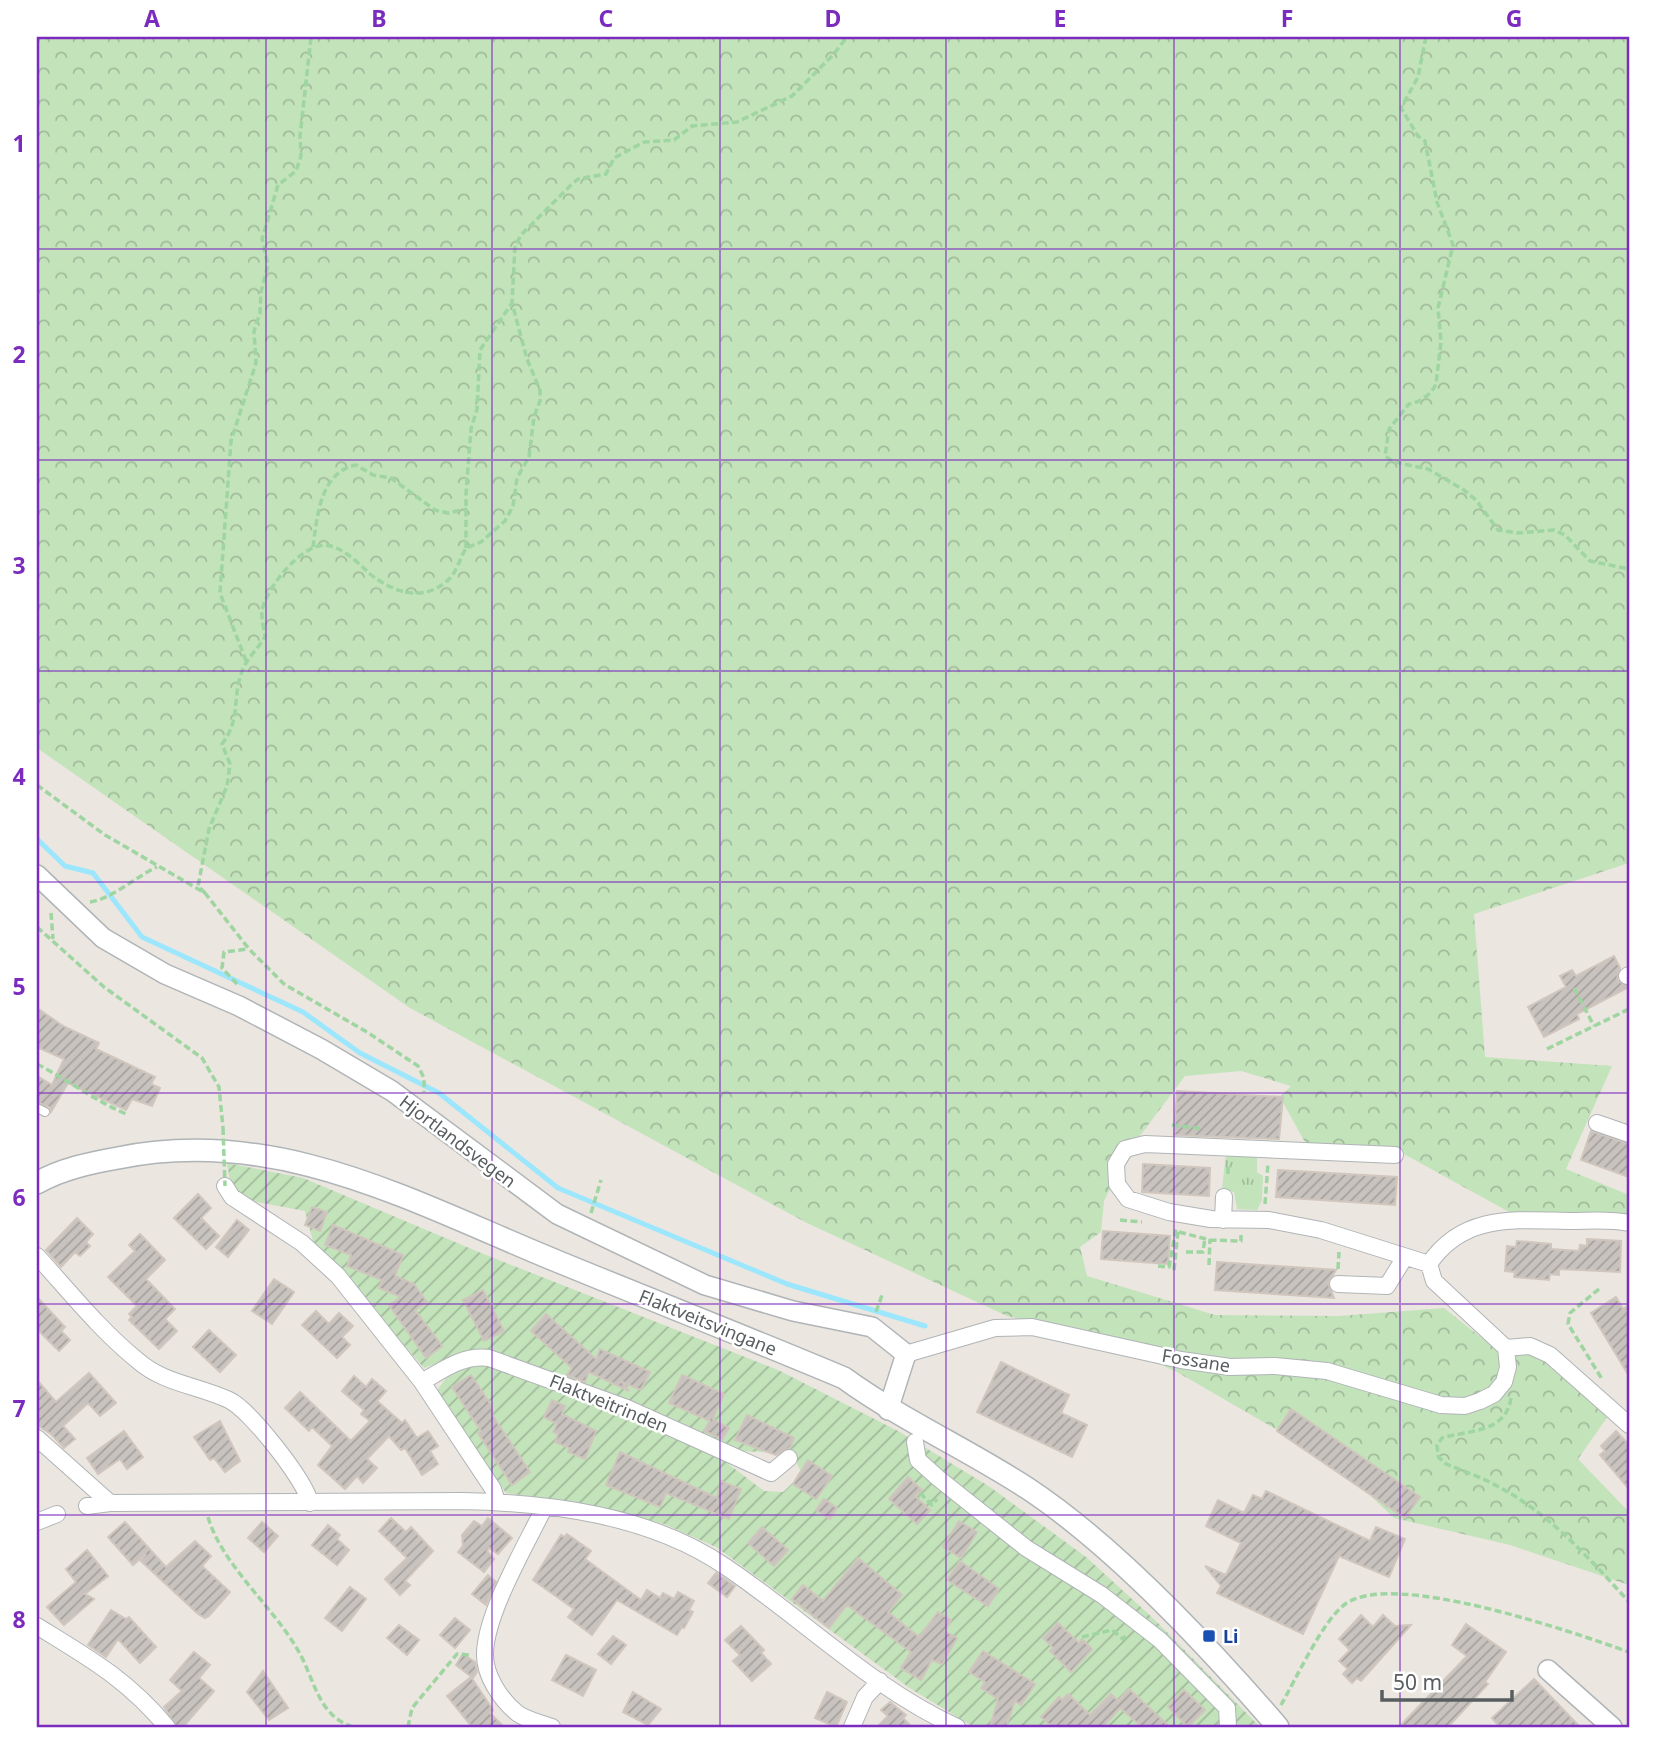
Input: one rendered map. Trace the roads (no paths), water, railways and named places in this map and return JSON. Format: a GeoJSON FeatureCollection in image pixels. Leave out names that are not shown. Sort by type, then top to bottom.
{"type":"FeatureCollection","features":[{"type":"Feature","properties":{"kind":"main road","name":"Flaktveitsvingane"},"geometry":{"type":"LineString","coordinates":[[37,1183],[86,1164],[135,1154],[188,1149],[223,1149],[324,1167],[844,1378],[888,1410],[1027,1488],[1098,1543],[1208,1650],[1274,1723]]}},
{"type":"Feature","properties":{"kind":"street","name":"Hjortlandsvegen"},"geometry":{"type":"LineString","coordinates":[[37,875],[103,938],[165,974],[239,1006],[321,1049],[392,1091],[557,1214],[705,1285],[793,1311],[872,1328],[906,1354]]}},
{"type":"Feature","properties":{"kind":"street"},"geometry":{"type":"LineString","coordinates":[[1597,1123],[1629,1134]]}},
{"type":"Feature","properties":{"kind":"street"},"geometry":{"type":"LineString","coordinates":[[1395,1156],[1145,1144],[1125,1149],[1116,1164],[1116,1184],[1128,1199],[1169,1212],[1217,1219],[1264,1220],[1321,1230],[1429,1264]]}},
{"type":"Feature","properties":{"kind":"street"},"geometry":{"type":"LineString","coordinates":[[225,1186],[232,1197],[318,1256],[362,1303],[422,1382],[493,1489],[497,1502]]}},
{"type":"Feature","properties":{"kind":"street"},"geometry":{"type":"LineString","coordinates":[[1217,1219],[1224,1197]]}},
{"type":"Feature","properties":{"kind":"street"},"geometry":{"type":"LineString","coordinates":[[1429,1264],[1442,1245],[1472,1228],[1503,1219],[1629,1223]]}},
{"type":"Feature","properties":{"kind":"street"},"geometry":{"type":"LineString","coordinates":[[37,1256],[120,1344],[151,1371],[174,1383],[218,1395],[239,1406],[289,1466],[310,1503]]}},
{"type":"Feature","properties":{"kind":"street"},"geometry":{"type":"LineString","coordinates":[[1338,1284],[1387,1286],[1405,1257]]}},
{"type":"Feature","properties":{"kind":"street"},"geometry":{"type":"LineString","coordinates":[[1429,1264],[1434,1281],[1506,1348],[1530,1346],[1550,1355],[1629,1425]]}},
{"type":"Feature","properties":{"kind":"street","name":"Fossane"},"geometry":{"type":"LineString","coordinates":[[906,1354],[995,1328],[1032,1327],[1181,1360],[1230,1367],[1275,1366],[1326,1371],[1441,1405],[1465,1406],[1494,1394],[1504,1382],[1508,1367],[1506,1348]]}},
{"type":"Feature","properties":{"kind":"street"},"geometry":{"type":"LineString","coordinates":[[888,1410],[906,1354]]}},
{"type":"Feature","properties":{"kind":"street","name":"Flaktveitrinden"},"geometry":{"type":"LineString","coordinates":[[422,1382],[467,1359],[489,1358],[628,1408],[771,1473],[789,1458]]}},
{"type":"Feature","properties":{"kind":"street"},"geometry":{"type":"LineString","coordinates":[[37,1438],[110,1503]]}},
{"type":"Feature","properties":{"kind":"street"},"geometry":{"type":"LineString","coordinates":[[915,1443],[918,1460],[938,1478],[1026,1548],[1102,1595],[1160,1640],[1227,1708],[1228,1727]]}},
{"type":"Feature","properties":{"kind":"street"},"geometry":{"type":"LineString","coordinates":[[88,1506],[110,1503],[204,1502],[497,1502],[596,1514],[654,1530],[725,1566],[880,1681],[957,1727]]}},
{"type":"Feature","properties":{"kind":"street"},"geometry":{"type":"LineString","coordinates":[[544,1508],[503,1594],[487,1638],[484,1656],[496,1692],[519,1714],[552,1727]]}},
{"type":"Feature","properties":{"kind":"street"},"geometry":{"type":"LineString","coordinates":[[37,1522],[57,1514]]}},
{"type":"Feature","properties":{"kind":"street"},"geometry":{"type":"LineString","coordinates":[[37,1626],[105,1667],[132,1688],[167,1727]]}},
{"type":"Feature","properties":{"kind":"street"},"geometry":{"type":"LineString","coordinates":[[1548,1670],[1612,1727]]}},
{"type":"Feature","properties":{"kind":"street"},"geometry":{"type":"LineString","coordinates":[[852,1727],[865,1697],[880,1681]]}},
{"type":"Feature","properties":{"kind":"waterway"},"geometry":{"type":"LineString","coordinates":[[37,839],[65,866],[93,873],[142,937],[303,1012],[360,1053],[439,1093],[558,1188],[787,1284],[925,1326]]}},
{"type":"Feature","properties":{"kind":"place","name":"Li"},"geometry":{"type":"Point","coordinates":[1209,1636]}}]}
